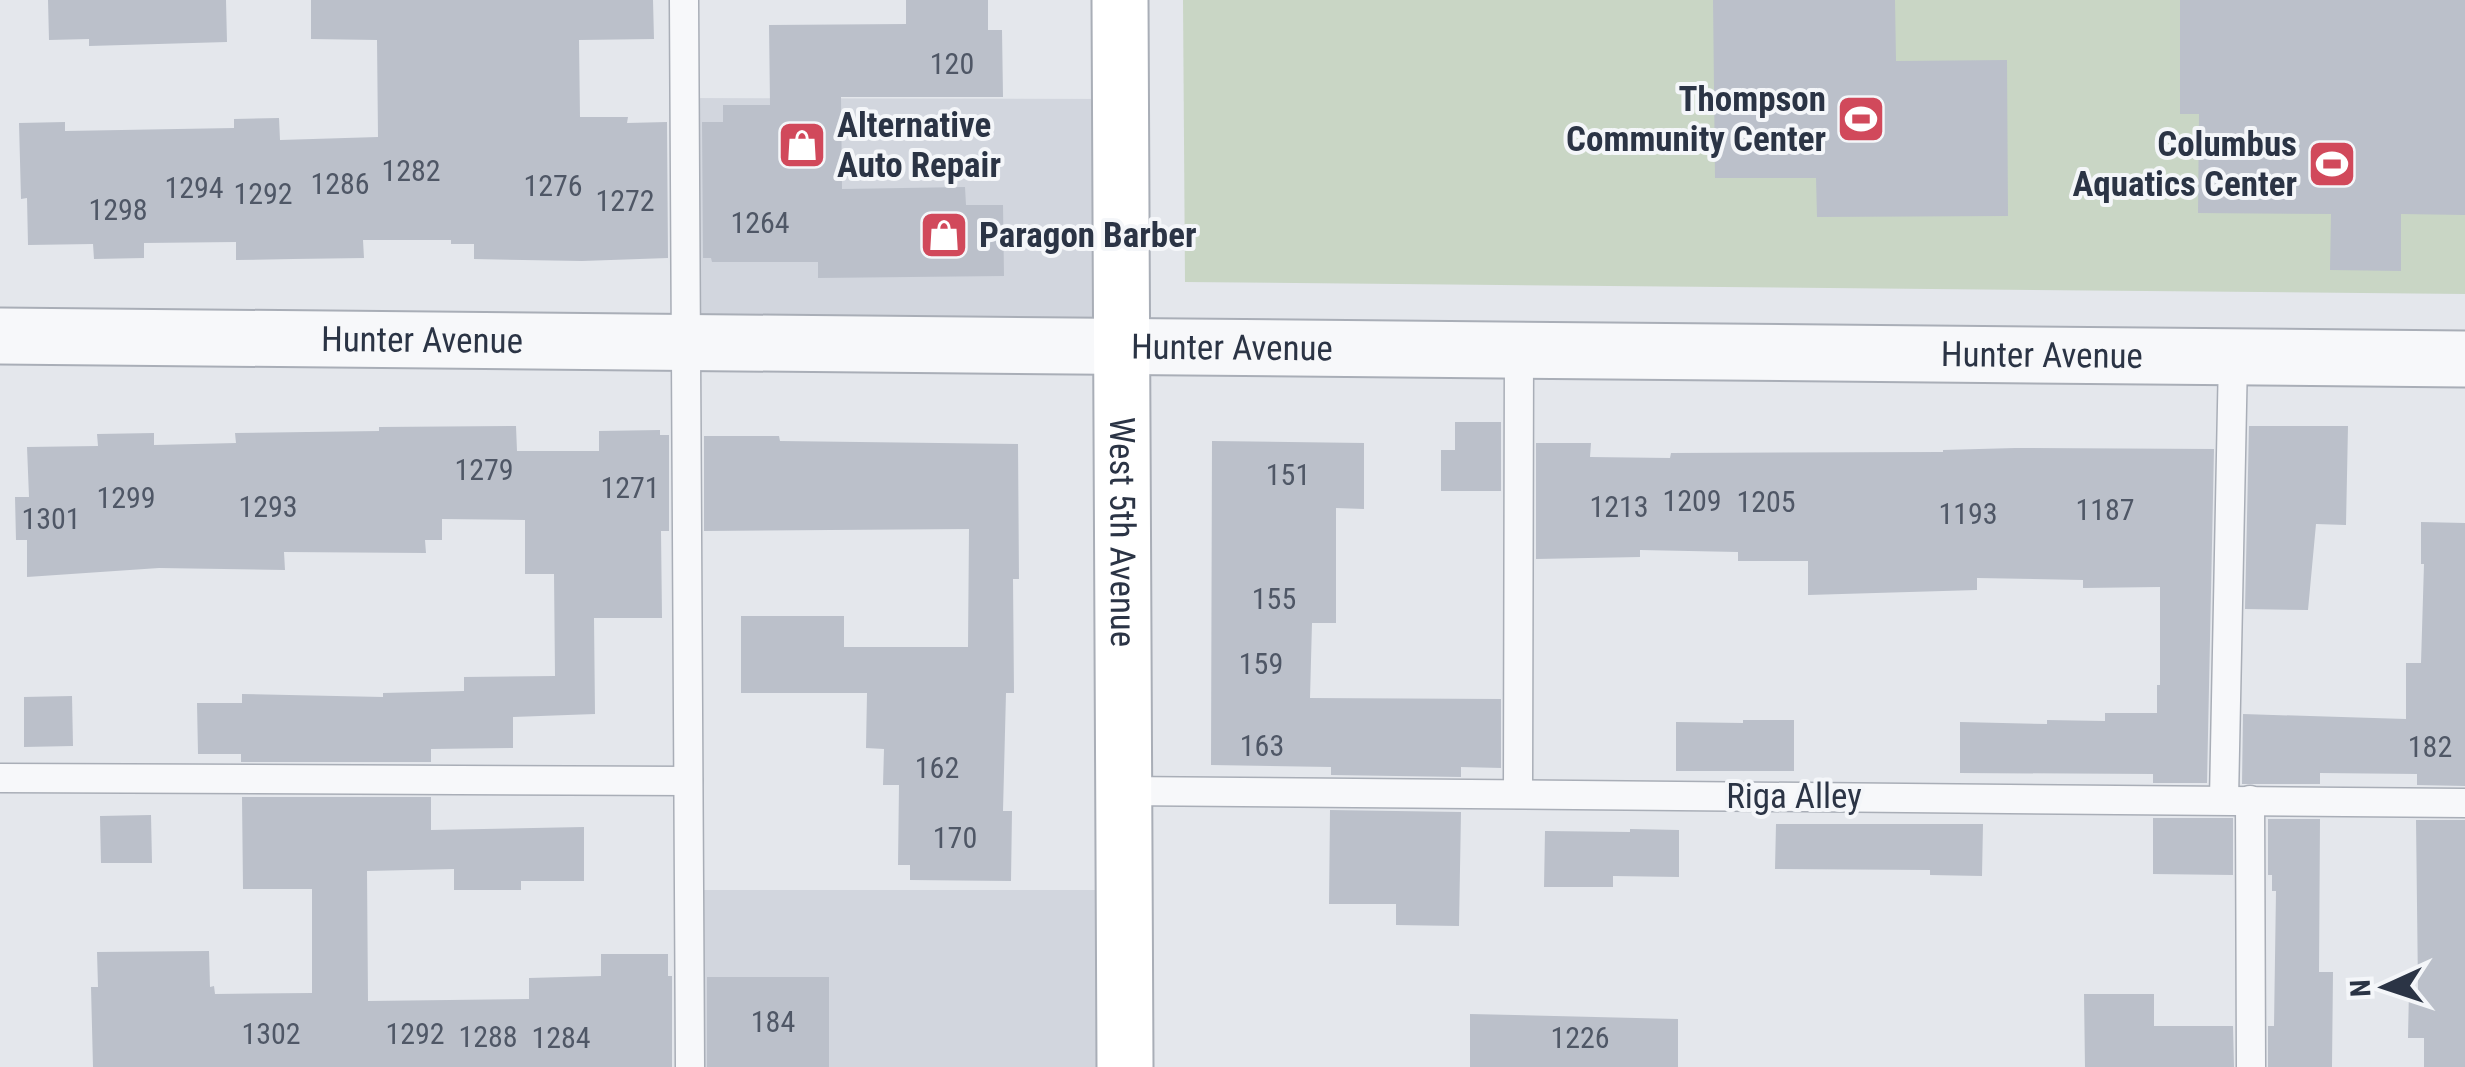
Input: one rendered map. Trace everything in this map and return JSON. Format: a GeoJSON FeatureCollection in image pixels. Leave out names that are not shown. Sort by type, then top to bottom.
{"type":"FeatureCollection","features":[{"type":"Feature","properties":{"kind":"main road","name":"West 5th Avenue"},"geometry":{"type":"LineString","coordinates":[[1120,0],[1125,1067]]}},
{"type":"Feature","properties":{"kind":"street","name":"Hunter Avenue"},"geometry":{"type":"LineString","coordinates":[[0,336],[2465,360]]}},
{"type":"Feature","properties":{"kind":"lane"},"geometry":{"type":"LineString","coordinates":[[684,0],[690,1067]]}},
{"type":"Feature","properties":{"kind":"lane"},"geometry":{"type":"LineString","coordinates":[[1518,794],[1520,350]]}},
{"type":"Feature","properties":{"kind":"lane"},"geometry":{"type":"LineString","coordinates":[[2233,357],[2237,799],[2251,1067]]}},
{"type":"Feature","properties":{"kind":"lane"},"geometry":{"type":"LineString","coordinates":[[0,778],[688,781]]}},
{"type":"Feature","properties":{"kind":"lane","name":"Riga Alley"},"geometry":{"type":"LineString","coordinates":[[1122,790],[2465,803]]}},
{"type":"Feature","properties":{"kind":"shaded area"},"geometry":{"type":"Polygon","coordinates":[[[684,98],[1120,99],[1121,347],[686,343],[684,98]]]}},
{"type":"Feature","properties":{"kind":"shaded area"},"geometry":{"type":"Polygon","coordinates":[[[689,890],[1123,890],[1125,1067],[690,1067],[689,890]]]}},
{"type":"Feature","properties":{"kind":"green space"},"geometry":{"type":"Polygon","coordinates":[[[1183,0],[2465,0],[2465,294],[1185,282],[1183,0]]]}},
{"type":"Feature","properties":{"kind":"building"},"geometry":{"type":"Polygon","coordinates":[[[48,0],[226,0],[227,42],[89,46],[89,39],[49,40],[48,0]]]}},
{"type":"Feature","properties":{"kind":"building"},"geometry":{"type":"Polygon","coordinates":[[[311,0],[653,0],[654,39],[579,40],[580,117],[628,117],[627,123],[667,122],[668,258],[474,259],[474,244],[451,244],[451,240],[363,240],[364,258],[236,260],[236,242],[144,243],[144,258],[94,259],[93,244],[28,245],[27,198],[21,199],[19,123],[65,122],[65,131],[234,128],[234,119],[279,118],[280,140],[378,137],[377,40],[311,39],[311,0]]]}},
{"type":"Feature","properties":{"kind":"building"},"geometry":{"type":"Polygon","coordinates":[[[906,0],[988,0],[988,30],[1002,30],[1003,97],[841,97],[842,189],[965,187],[966,205],[1003,205],[1004,276],[818,278],[818,262],[712,262],[711,258],[703,258],[702,122],[723,122],[723,105],[770,105],[769,25],[906,24],[906,0]]]}},
{"type":"Feature","properties":{"kind":"building","name":"Thompson Community Center"},"geometry":{"type":"Polygon","coordinates":[[[1713,0],[1895,0],[1896,61],[2007,60],[2008,216],[1817,217],[1816,178],[1715,178],[1713,0]]]}},
{"type":"Feature","properties":{"kind":"building","name":"Columbus Aquatics Center"},"geometry":{"type":"Polygon","coordinates":[[[2180,0],[2465,0],[2465,215],[2401,214],[2401,271],[2330,270],[2331,214],[2198,213],[2199,114],[2180,114],[2180,0]]]}},
{"type":"Feature","properties":{"kind":"building"},"geometry":{"type":"Polygon","coordinates":[[[1455,422],[1501,422],[1501,491],[1441,491],[1441,450],[1455,450],[1455,422]]]}},
{"type":"Feature","properties":{"kind":"building"},"geometry":{"type":"Polygon","coordinates":[[[516,426],[517,451],[599,451],[599,431],[660,430],[660,435],[669,435],[669,531],[661,531],[662,618],[594,618],[595,714],[513,717],[513,748],[431,749],[431,762],[241,762],[241,754],[198,754],[197,703],[242,703],[242,694],[383,697],[383,693],[464,691],[464,677],[555,676],[554,574],[525,574],[525,520],[442,519],[442,540],[425,540],[426,553],[284,552],[285,570],[159,568],[27,577],[27,540],[16,540],[15,497],[29,497],[27,447],[98,446],[97,434],[154,433],[154,445],[236,443],[235,433],[516,426]]]}},
{"type":"Feature","properties":{"kind":"building"},"geometry":{"type":"Polygon","coordinates":[[[2249,426],[2348,426],[2346,525],[2316,524],[2308,610],[2245,609],[2249,426]]]}},
{"type":"Feature","properties":{"kind":"building"},"geometry":{"type":"Polygon","coordinates":[[[704,436],[779,436],[780,441],[1018,444],[1019,579],[1013,579],[1014,693],[1006,693],[1003,811],[1012,811],[1011,881],[910,880],[910,865],[898,865],[899,785],[883,785],[884,749],[866,748],[867,693],[741,693],[741,616],[844,616],[844,647],[968,647],[969,529],[704,531],[704,436]]]}},
{"type":"Feature","properties":{"kind":"building"},"geometry":{"type":"Polygon","coordinates":[[[1212,441],[1364,443],[1364,509],[1336,508],[1336,623],[1312,623],[1310,698],[1501,699],[1501,768],[1461,767],[1461,777],[1331,775],[1331,767],[1211,765],[1212,441]]]}},
{"type":"Feature","properties":{"kind":"building"},"geometry":{"type":"Polygon","coordinates":[[[1536,443],[1591,443],[1590,457],[1670,458],[1671,453],[2214,449],[2207,783],[2153,783],[2153,774],[1960,773],[1960,722],[2047,724],[2047,720],[2105,721],[2105,713],[2157,713],[2160,587],[2083,588],[2083,580],[1977,578],[1977,590],[1808,595],[1808,561],[1738,561],[1738,552],[1640,550],[1640,557],[1536,559],[1536,443]]]}},
{"type":"Feature","properties":{"kind":"building"},"geometry":{"type":"Polygon","coordinates":[[[2421,522],[2465,523],[2465,786],[2417,785],[2417,774],[2320,773],[2320,784],[2242,784],[2243,714],[2406,719],[2406,663],[2421,663],[2421,522]]]}},
{"type":"Feature","properties":{"kind":"building"},"geometry":{"type":"Polygon","coordinates":[[[72,696],[73,746],[24,747],[24,697],[72,696]]]}},
{"type":"Feature","properties":{"kind":"building"},"geometry":{"type":"Polygon","coordinates":[[[1794,720],[1794,771],[1676,771],[1676,722],[1794,720]]]}},
{"type":"Feature","properties":{"kind":"building"},"geometry":{"type":"Polygon","coordinates":[[[242,797],[431,797],[431,830],[584,827],[584,881],[521,881],[521,890],[454,890],[454,869],[367,871],[368,1001],[529,999],[529,978],[601,976],[601,954],[668,954],[668,976],[672,976],[672,1067],[93,1067],[91,987],[98,987],[97,952],[209,951],[210,987],[214,986],[215,994],[312,993],[312,889],[243,889],[242,797]]]}},
{"type":"Feature","properties":{"kind":"building"},"geometry":{"type":"Polygon","coordinates":[[[1330,810],[1461,812],[1459,926],[1396,925],[1396,904],[1329,904],[1330,810]]]}},
{"type":"Feature","properties":{"kind":"building"},"geometry":{"type":"Polygon","coordinates":[[[151,815],[152,863],[101,863],[100,816],[151,815]]]}},
{"type":"Feature","properties":{"kind":"building"},"geometry":{"type":"Polygon","coordinates":[[[2153,818],[2233,818],[2233,875],[2153,874],[2153,818]]]}},
{"type":"Feature","properties":{"kind":"building"},"geometry":{"type":"Polygon","coordinates":[[[2268,819],[2320,819],[2319,972],[2333,972],[2332,1067],[2268,1067],[2268,1026],[2274,1026],[2276,891],[2272,891],[2272,875],[2268,875],[2268,819]]]}},
{"type":"Feature","properties":{"kind":"building"},"geometry":{"type":"Polygon","coordinates":[[[2416,820],[2465,820],[2465,1067],[2424,1067],[2424,1038],[2408,1038],[2409,989],[2418,989],[2416,820]]]}},
{"type":"Feature","properties":{"kind":"building"},"geometry":{"type":"Polygon","coordinates":[[[1776,824],[1983,824],[1982,876],[1930,875],[1930,870],[1775,869],[1776,824]]]}},
{"type":"Feature","properties":{"kind":"building"},"geometry":{"type":"Polygon","coordinates":[[[1679,830],[1679,877],[1613,876],[1613,887],[1544,887],[1545,831],[1679,830]]]}},
{"type":"Feature","properties":{"kind":"building"},"geometry":{"type":"Polygon","coordinates":[[[707,977],[829,977],[829,1067],[707,1067],[707,977]]]}},
{"type":"Feature","properties":{"kind":"building"},"geometry":{"type":"Polygon","coordinates":[[[2084,994],[2154,994],[2154,1026],[2233,1026],[2234,1067],[2085,1067],[2084,994]]]}},
{"type":"Feature","properties":{"kind":"building"},"geometry":{"type":"Polygon","coordinates":[[[1470,1014],[1678,1019],[1678,1067],[1470,1067],[1470,1014]]]}},
{"type":"Feature","properties":{"kind":"place","name":"Thompson Community Center"},"geometry":{"type":"Point","coordinates":[1861,119]}},
{"type":"Feature","properties":{"kind":"place","name":"Alternative Auto Repair"},"geometry":{"type":"Point","coordinates":[802,145]}},
{"type":"Feature","properties":{"kind":"place","name":"Columbus Aquatics Center"},"geometry":{"type":"Point","coordinates":[2332,164]}},
{"type":"Feature","properties":{"kind":"place","name":"Paragon Barber"},"geometry":{"type":"Point","coordinates":[944,235]}}]}
